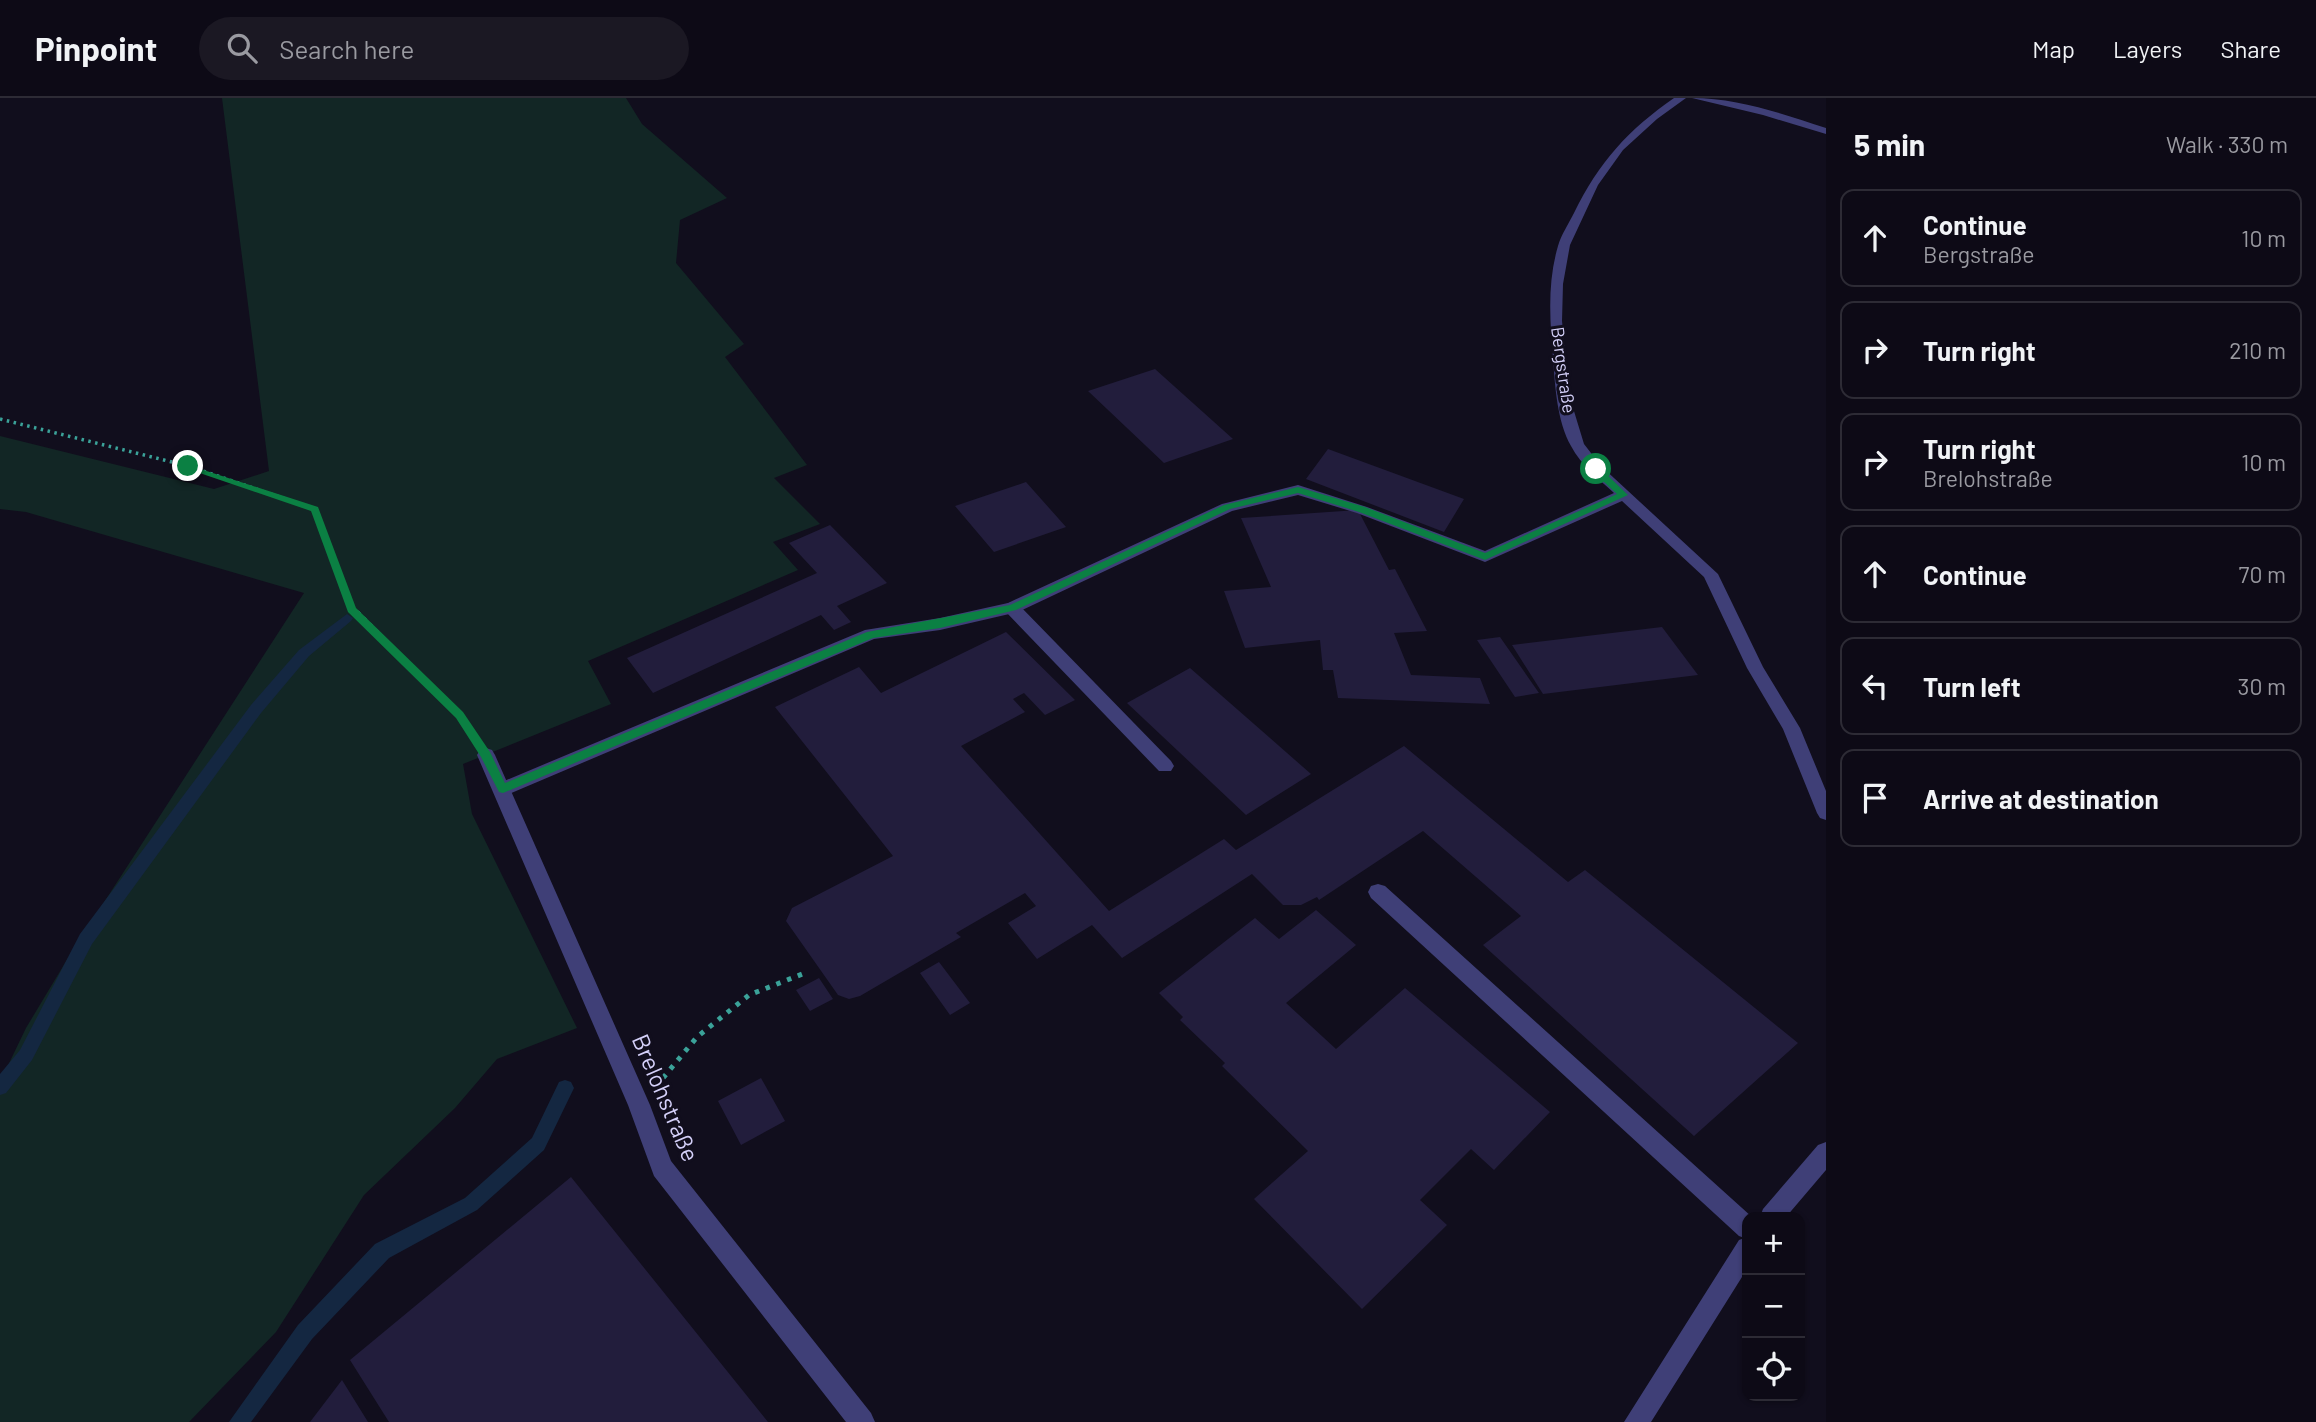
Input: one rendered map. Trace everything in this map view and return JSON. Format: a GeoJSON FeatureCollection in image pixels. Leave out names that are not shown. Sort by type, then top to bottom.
{"type":"FeatureCollection","features":[{"type":"Feature","properties":{"kind":"street","name":"Bergstraße"},"geometry":{"type":"LineString","coordinates":[[1681,98],[1653,117],[1619,148],[1593,186],[1564,245],[1557,284],[1556,321],[1563,398],[1577,445],[1596,469],[1710,574],[1755,668],[1791,728],[1826,813]]}},
{"type":"Feature","properties":{"kind":"street"},"geometry":{"type":"LineString","coordinates":[[1697,98],[1765,112],[1826,131]]}},
{"type":"Feature","properties":{"kind":"street"},"geometry":{"type":"LineString","coordinates":[[503,789],[871,634],[940,624],[1012,608],[1227,507],[1298,490],[1362,510],[1485,557],[1623,495]]}},
{"type":"Feature","properties":{"kind":"street"},"geometry":{"type":"LineString","coordinates":[[1012,608],[1165,766]]}},
{"type":"Feature","properties":{"kind":"street","name":"Brelohstraße"},"geometry":{"type":"LineString","coordinates":[[486,755],[639,1105],[662,1168],[862,1422]]}},
{"type":"Feature","properties":{"kind":"street"},"geometry":{"type":"LineString","coordinates":[[1378,892],[1742,1223]]}},
{"type":"Feature","properties":{"kind":"street"},"geometry":{"type":"LineString","coordinates":[[1775,1212],[1826,1153]]}},
{"type":"Feature","properties":{"kind":"street"},"geometry":{"type":"LineString","coordinates":[[1637,1422],[1742,1256]]}},
{"type":"Feature","properties":{"kind":"path"},"geometry":{"type":"LineString","coordinates":[[0,419],[188,466],[315,509],[352,609],[460,715],[486,755]]}},
{"type":"Feature","properties":{"kind":"path"},"geometry":{"type":"LineString","coordinates":[[639,1105],[697,1037],[749,995],[805,973]]}},
{"type":"Feature","properties":{"kind":"green space"},"geometry":{"type":"Polygon","coordinates":[[[222,98],[626,98],[642,124],[727,198],[680,220],[676,263],[744,344],[725,357],[807,465],[774,478],[820,524],[773,542],[798,570],[588,661],[611,704],[463,764],[472,814],[577,1028],[497,1059],[455,1108],[364,1195],[276,1332],[189,1422],[0,1422],[0,1082],[26,1028],[68,958],[304,593],[26,512],[0,509],[0,436],[214,489],[269,471],[222,98]]]}},
{"type":"Feature","properties":{"kind":"building"},"geometry":{"type":"Polygon","coordinates":[[[1155,369],[1233,439],[1164,463],[1088,391],[1155,369]]]}},
{"type":"Feature","properties":{"kind":"building"},"geometry":{"type":"Polygon","coordinates":[[[1328,449],[1464,499],[1444,532],[1306,479],[1328,449]]]}},
{"type":"Feature","properties":{"kind":"building"},"geometry":{"type":"Polygon","coordinates":[[[1026,482],[1066,527],[994,552],[955,506],[1026,482]]]}},
{"type":"Feature","properties":{"kind":"building"},"geometry":{"type":"Polygon","coordinates":[[[1358,510],[1389,570],[1395,569],[1427,631],[1394,633],[1411,675],[1480,678],[1490,704],[1338,698],[1333,670],[1323,670],[1320,640],[1245,648],[1224,591],[1271,587],[1241,518],[1358,510]]]}},
{"type":"Feature","properties":{"kind":"building"},"geometry":{"type":"Polygon","coordinates":[[[830,525],[887,583],[837,606],[851,622],[834,630],[821,615],[653,693],[627,658],[817,573],[789,543],[830,525]]]}},
{"type":"Feature","properties":{"kind":"building"},"geometry":{"type":"Polygon","coordinates":[[[1662,627],[1698,675],[1543,694],[1512,645],[1662,627]]]}},
{"type":"Feature","properties":{"kind":"building"},"geometry":{"type":"Polygon","coordinates":[[[1006,632],[1075,700],[1045,715],[1024,693],[1013,699],[1025,712],[961,746],[1109,911],[1224,839],[1236,850],[1404,746],[1568,882],[1585,870],[1798,1043],[1694,1136],[1483,945],[1521,916],[1423,831],[1319,900],[1317,897],[1301,905],[1283,905],[1252,874],[1122,958],[1092,925],[1037,959],[1008,923],[1036,906],[1025,893],[956,933],[961,937],[860,996],[849,999],[838,995],[786,921],[792,908],[893,856],[775,707],[859,667],[881,693],[1006,632]]]}},
{"type":"Feature","properties":{"kind":"building"},"geometry":{"type":"Polygon","coordinates":[[[1500,637],[1539,693],[1515,697],[1477,640],[1500,637]]]}},
{"type":"Feature","properties":{"kind":"building"},"geometry":{"type":"Polygon","coordinates":[[[1190,668],[1311,774],[1246,815],[1127,703],[1190,668]]]}},
{"type":"Feature","properties":{"kind":"building"},"geometry":{"type":"Polygon","coordinates":[[[1316,910],[1356,945],[1286,1003],[1336,1049],[1405,988],[1550,1112],[1494,1170],[1471,1149],[1420,1200],[1447,1225],[1362,1309],[1254,1199],[1308,1151],[1222,1066],[1225,1063],[1180,1020],[1183,1017],[1159,993],[1255,918],[1279,939],[1316,910]]]}},
{"type":"Feature","properties":{"kind":"building"},"geometry":{"type":"Polygon","coordinates":[[[939,962],[970,1003],[950,1015],[920,973],[939,962]]]}},
{"type":"Feature","properties":{"kind":"building"},"geometry":{"type":"Polygon","coordinates":[[[819,978],[833,999],[810,1011],[796,990],[819,978]]]}},
{"type":"Feature","properties":{"kind":"building"},"geometry":{"type":"Polygon","coordinates":[[[761,1078],[785,1121],[741,1145],[718,1101],[761,1078]]]}},
{"type":"Feature","properties":{"kind":"building"},"geometry":{"type":"Polygon","coordinates":[[[571,1177],[768,1422],[389,1422],[350,1360],[571,1177]]]}},
{"type":"Feature","properties":{"kind":"building"},"geometry":{"type":"Polygon","coordinates":[[[342,1380],[368,1422],[310,1422],[342,1380]]]}},
{"type":"Feature","properties":{"kind":"waterway"},"geometry":{"type":"LineString","coordinates":[[0,1087],[26,1055],[86,939],[256,709],[304,653],[347,618]]}},
{"type":"Feature","properties":{"kind":"waterway"},"geometry":{"type":"LineString","coordinates":[[239,1422],[305,1332],[382,1251],[471,1204],[538,1144],[565,1088]]}},
{"type":"Feature","properties":{"kind":"route"},"geometry":{"type":"LineString","coordinates":[[188,466],[315,509],[352,609],[460,715],[486,755],[503,789],[871,634],[940,624],[1012,608],[1227,507],[1298,490],[1362,510],[1485,557],[1623,495],[1596,469]]}}]}
